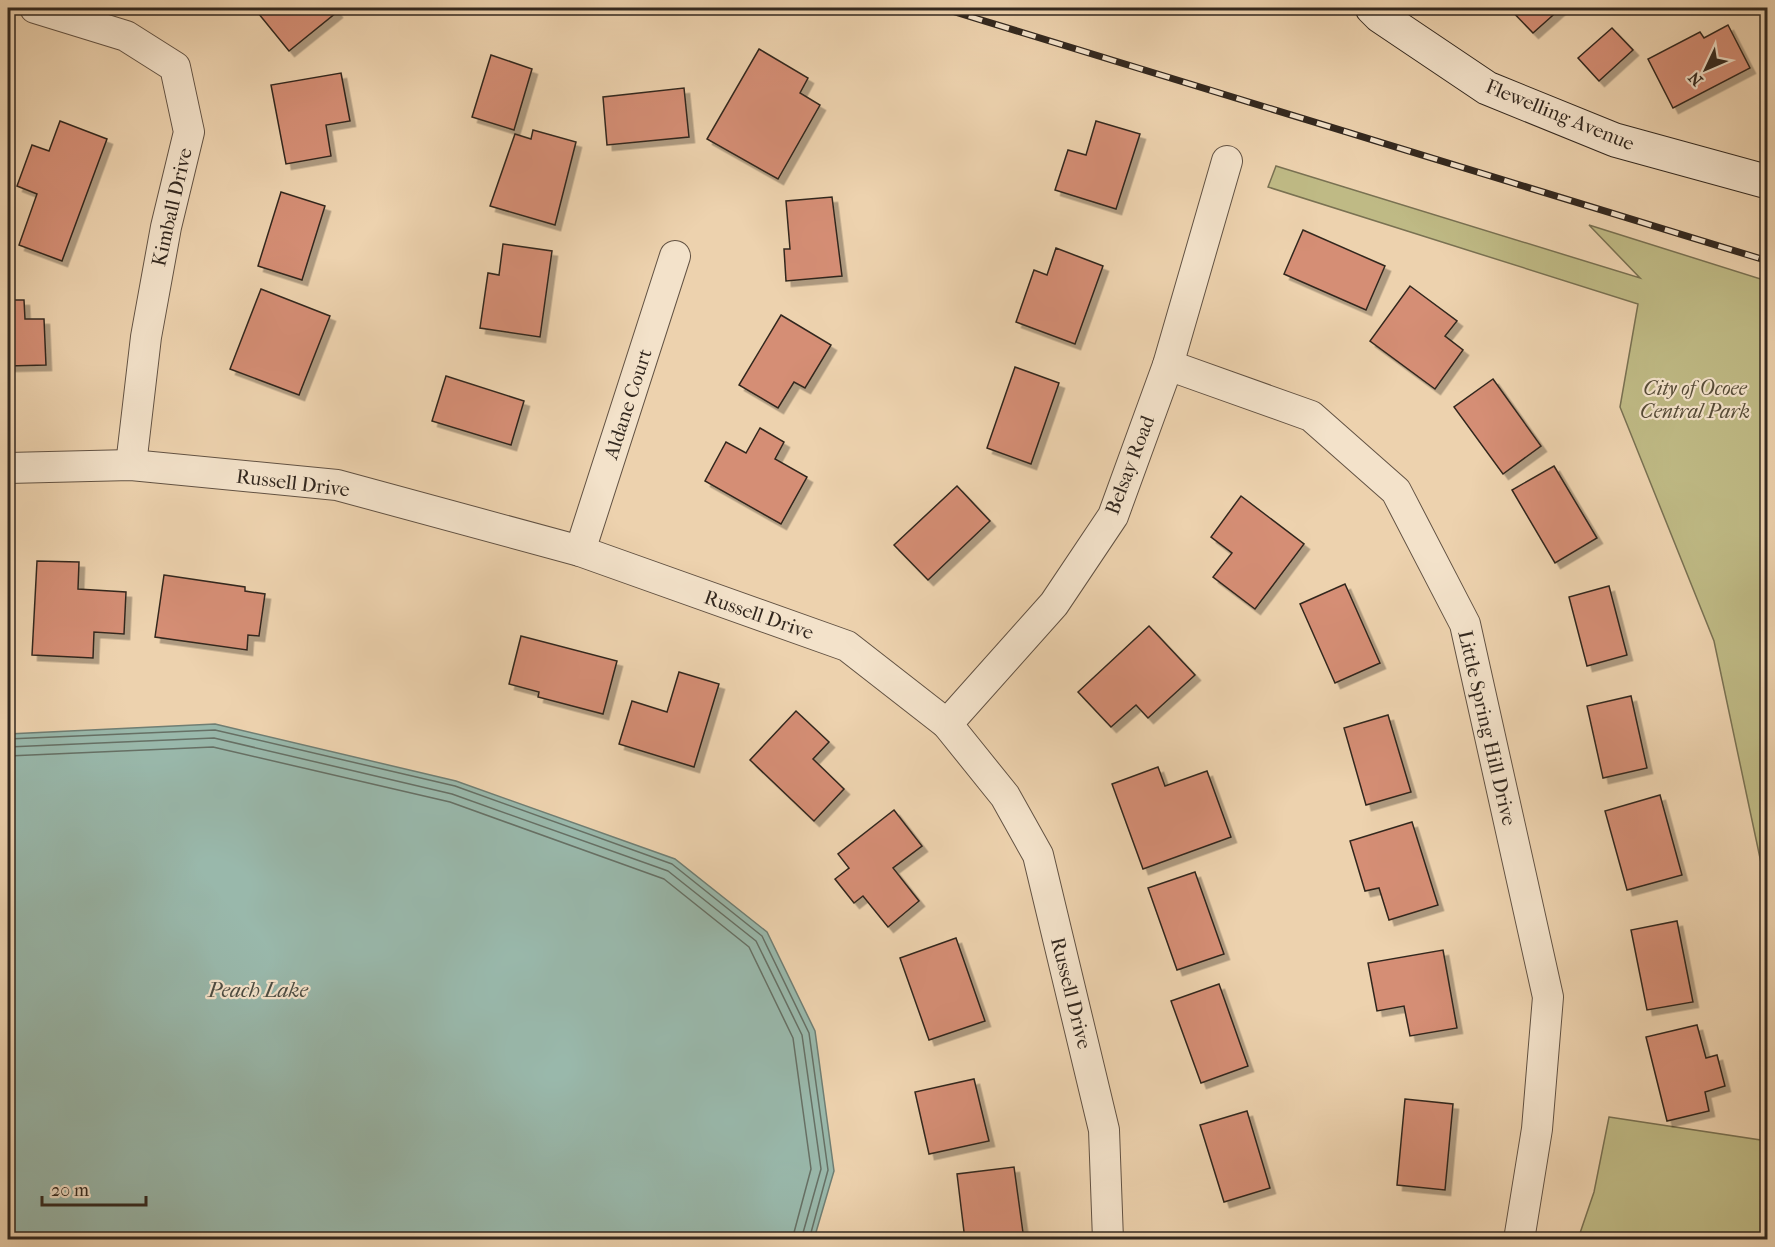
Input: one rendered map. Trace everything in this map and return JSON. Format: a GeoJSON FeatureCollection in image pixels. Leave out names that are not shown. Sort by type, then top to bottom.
{"type":"FeatureCollection","features":[{"type":"Feature","properties":{"kind":"street","name":"Kimball Drive"},"geometry":{"type":"LineString","coordinates":[[34,8],[126,36],[175,67],[189,132],[166,227],[146,337],[131,465]]}},
{"type":"Feature","properties":{"kind":"street","name":"Flewelling Avenue"},"geometry":{"type":"LineString","coordinates":[[1372,8],[1380,16],[1487,88],[1615,140],[1767,182]]}},
{"type":"Feature","properties":{"kind":"street","name":"Belsay Road"},"geometry":{"type":"LineString","coordinates":[[948,724],[1054,604],[1113,516],[1168,365],[1227,161]]}},
{"type":"Feature","properties":{"kind":"street","name":"Aldane Court"},"geometry":{"type":"LineString","coordinates":[[580,551],[675,256]]}},
{"type":"Feature","properties":{"kind":"street","name":"Little Spring Hill Drive"},"geometry":{"type":"LineString","coordinates":[[1168,365],[1311,416],[1396,491],[1465,624],[1548,997],[1537,1129],[1519,1239]]}},
{"type":"Feature","properties":{"kind":"street","name":"Russell Drive"},"geometry":{"type":"LineString","coordinates":[[8,468],[131,465],[337,485],[580,551],[847,646],[948,724],[1005,796],[1038,855],[1104,1130],[1108,1239]]}},
{"type":"Feature","properties":{"kind":"green space","name":"City of Ocoee Central Park"},"geometry":{"type":"Polygon","coordinates":[[[1276,166],[1640,278],[1589,225],[1767,281],[1767,891],[1714,641],[1620,407],[1638,304],[1268,187],[1276,166]]]}},
{"type":"Feature","properties":{"kind":"green space"},"geometry":{"type":"Polygon","coordinates":[[[1609,1117],[1767,1141],[1767,1239],[1578,1239],[1594,1192],[1609,1117]]]}},
{"type":"Feature","properties":{"kind":"water","name":"Peach Lake"},"geometry":{"type":"Polygon","coordinates":[[[215,724],[456,781],[675,859],[767,932],[815,1031],[834,1171],[814,1239],[8,1239],[8,734],[215,724]]]}},
{"type":"Feature","properties":{"kind":"building"},"geometry":{"type":"Polygon","coordinates":[[[254,8],[334,8],[337,12],[289,51],[254,8]]]}},
{"type":"Feature","properties":{"kind":"building"},"geometry":{"type":"Polygon","coordinates":[[[1509,8],[1561,8],[1533,33],[1509,8]]]}},
{"type":"Feature","properties":{"kind":"building"},"geometry":{"type":"Polygon","coordinates":[[[1728,25],[1750,68],[1673,108],[1648,59],[1700,32],[1704,38],[1728,25]]]}},
{"type":"Feature","properties":{"kind":"building"},"geometry":{"type":"Polygon","coordinates":[[[1612,28],[1633,50],[1599,81],[1578,58],[1612,28]]]}},
{"type":"Feature","properties":{"kind":"building"},"geometry":{"type":"Polygon","coordinates":[[[759,49],[808,78],[800,93],[820,105],[778,179],[707,139],[759,49]]]}},
{"type":"Feature","properties":{"kind":"building"},"geometry":{"type":"Polygon","coordinates":[[[491,55],[532,69],[514,130],[472,117],[491,55]]]}},
{"type":"Feature","properties":{"kind":"building"},"geometry":{"type":"Polygon","coordinates":[[[341,73],[350,121],[326,125],[331,156],[286,164],[271,85],[341,73]]]}},
{"type":"Feature","properties":{"kind":"building"},"geometry":{"type":"Polygon","coordinates":[[[684,88],[689,137],[607,145],[603,97],[684,88]]]}},
{"type":"Feature","properties":{"kind":"building"},"geometry":{"type":"Polygon","coordinates":[[[60,121],[107,139],[62,261],[19,245],[37,194],[17,186],[32,145],[49,151],[60,121]]]}},
{"type":"Feature","properties":{"kind":"building"},"geometry":{"type":"Polygon","coordinates":[[[1096,121],[1140,134],[1116,209],[1055,190],[1068,150],[1086,155],[1096,121]]]}},
{"type":"Feature","properties":{"kind":"building"},"geometry":{"type":"Polygon","coordinates":[[[533,130],[576,142],[555,225],[490,206],[515,134],[531,139],[533,130]]]}},
{"type":"Feature","properties":{"kind":"building"},"geometry":{"type":"Polygon","coordinates":[[[281,192],[325,206],[302,280],[258,266],[281,192]]]}},
{"type":"Feature","properties":{"kind":"building"},"geometry":{"type":"Polygon","coordinates":[[[832,197],[842,276],[786,281],[784,249],[790,249],[786,201],[832,197]]]}},
{"type":"Feature","properties":{"kind":"building"},"geometry":{"type":"Polygon","coordinates":[[[1303,230],[1385,266],[1366,310],[1284,274],[1303,230]]]}},
{"type":"Feature","properties":{"kind":"building"},"geometry":{"type":"Polygon","coordinates":[[[503,244],[552,251],[540,337],[480,328],[488,273],[499,275],[503,244]]]}},
{"type":"Feature","properties":{"kind":"building"},"geometry":{"type":"Polygon","coordinates":[[[1056,248],[1103,266],[1075,344],[1016,322],[1034,270],[1047,275],[1056,248]]]}},
{"type":"Feature","properties":{"kind":"building"},"geometry":{"type":"Polygon","coordinates":[[[1410,286],[1457,321],[1445,336],[1463,350],[1435,389],[1370,341],[1410,286]]]}},
{"type":"Feature","properties":{"kind":"building"},"geometry":{"type":"Polygon","coordinates":[[[261,289],[330,316],[299,395],[230,369],[261,289]]]}},
{"type":"Feature","properties":{"kind":"building"},"geometry":{"type":"Polygon","coordinates":[[[8,300],[24,300],[25,319],[44,319],[46,365],[8,366],[8,300]]]}},
{"type":"Feature","properties":{"kind":"building"},"geometry":{"type":"Polygon","coordinates":[[[781,315],[831,345],[805,388],[794,382],[778,408],[739,385],[781,315]]]}},
{"type":"Feature","properties":{"kind":"building"},"geometry":{"type":"Polygon","coordinates":[[[1015,367],[1059,383],[1031,464],[987,448],[1015,367]]]}},
{"type":"Feature","properties":{"kind":"building"},"geometry":{"type":"Polygon","coordinates":[[[446,376],[524,401],[511,445],[432,421],[446,376]]]}},
{"type":"Feature","properties":{"kind":"building"},"geometry":{"type":"Polygon","coordinates":[[[1493,379],[1541,446],[1503,474],[1454,407],[1493,379]]]}},
{"type":"Feature","properties":{"kind":"building"},"geometry":{"type":"Polygon","coordinates":[[[760,428],[784,442],[775,459],[807,477],[781,524],[705,481],[726,442],[746,453],[760,428]]]}},
{"type":"Feature","properties":{"kind":"building"},"geometry":{"type":"Polygon","coordinates":[[[1554,466],[1597,538],[1555,563],[1512,490],[1554,466]]]}},
{"type":"Feature","properties":{"kind":"building"},"geometry":{"type":"Polygon","coordinates":[[[957,486],[990,521],[928,580],[894,545],[957,486]]]}},
{"type":"Feature","properties":{"kind":"building"},"geometry":{"type":"Polygon","coordinates":[[[1241,496],[1304,544],[1255,609],[1213,577],[1232,553],[1211,537],[1241,496]]]}},
{"type":"Feature","properties":{"kind":"building"},"geometry":{"type":"Polygon","coordinates":[[[37,561],[79,562],[78,589],[126,592],[124,634],[94,632],[93,658],[32,655],[37,561]]]}},
{"type":"Feature","properties":{"kind":"building"},"geometry":{"type":"Polygon","coordinates":[[[164,575],[245,587],[245,591],[265,594],[259,636],[248,635],[247,650],[155,637],[164,575]]]}},
{"type":"Feature","properties":{"kind":"building"},"geometry":{"type":"Polygon","coordinates":[[[1345,584],[1380,663],[1335,683],[1300,604],[1345,584]]]}},
{"type":"Feature","properties":{"kind":"building"},"geometry":{"type":"Polygon","coordinates":[[[1609,586],[1627,655],[1587,666],[1569,597],[1609,586]]]}},
{"type":"Feature","properties":{"kind":"building"},"geometry":{"type":"Polygon","coordinates":[[[1149,626],[1195,675],[1148,718],[1136,705],[1111,727],[1078,692],[1149,626]]]}},
{"type":"Feature","properties":{"kind":"building"},"geometry":{"type":"Polygon","coordinates":[[[521,636],[617,661],[603,714],[538,697],[539,692],[509,684],[521,636]]]}},
{"type":"Feature","properties":{"kind":"building"},"geometry":{"type":"Polygon","coordinates":[[[679,672],[719,684],[694,767],[619,744],[632,701],[667,712],[679,672]]]}},
{"type":"Feature","properties":{"kind":"building"},"geometry":{"type":"Polygon","coordinates":[[[1631,696],[1647,768],[1603,778],[1587,706],[1631,696]]]}},
{"type":"Feature","properties":{"kind":"building"},"geometry":{"type":"Polygon","coordinates":[[[796,711],[829,742],[813,759],[844,789],[814,821],[750,760],[796,711]]]}},
{"type":"Feature","properties":{"kind":"building"},"geometry":{"type":"Polygon","coordinates":[[[1388,715],[1411,792],[1366,805],[1344,728],[1388,715]]]}},
{"type":"Feature","properties":{"kind":"building"},"geometry":{"type":"Polygon","coordinates":[[[1158,767],[1165,786],[1207,771],[1231,837],[1143,869],[1112,784],[1158,767]]]}},
{"type":"Feature","properties":{"kind":"building"},"geometry":{"type":"Polygon","coordinates":[[[1660,795],[1682,875],[1627,890],[1605,811],[1660,795]]]}},
{"type":"Feature","properties":{"kind":"building"},"geometry":{"type":"Polygon","coordinates":[[[894,810],[922,846],[893,868],[919,901],[888,927],[863,896],[854,903],[835,879],[849,868],[838,854],[894,810]]]}},
{"type":"Feature","properties":{"kind":"building"},"geometry":{"type":"Polygon","coordinates":[[[1412,822],[1438,905],[1389,920],[1379,888],[1365,891],[1350,841],[1412,822]]]}},
{"type":"Feature","properties":{"kind":"building"},"geometry":{"type":"Polygon","coordinates":[[[1195,872],[1224,954],[1177,970],[1148,888],[1195,872]]]}},
{"type":"Feature","properties":{"kind":"building"},"geometry":{"type":"Polygon","coordinates":[[[1677,921],[1693,1002],[1647,1010],[1631,930],[1677,921]]]}},
{"type":"Feature","properties":{"kind":"building"},"geometry":{"type":"Polygon","coordinates":[[[956,938],[985,1021],[929,1040],[900,958],[956,938]]]}},
{"type":"Feature","properties":{"kind":"building"},"geometry":{"type":"Polygon","coordinates":[[[1443,950],[1457,1028],[1410,1036],[1404,1006],[1377,1011],[1368,963],[1443,950]]]}},
{"type":"Feature","properties":{"kind":"building"},"geometry":{"type":"Polygon","coordinates":[[[1219,984],[1248,1066],[1201,1083],[1171,1001],[1219,984]]]}},
{"type":"Feature","properties":{"kind":"building"},"geometry":{"type":"Polygon","coordinates":[[[1697,1025],[1706,1058],[1717,1055],[1725,1086],[1705,1092],[1709,1111],[1667,1121],[1646,1037],[1697,1025]]]}},
{"type":"Feature","properties":{"kind":"building"},"geometry":{"type":"Polygon","coordinates":[[[974,1079],[989,1141],[929,1154],[915,1092],[974,1079]]]}},
{"type":"Feature","properties":{"kind":"building"},"geometry":{"type":"Polygon","coordinates":[[[1405,1099],[1453,1104],[1445,1190],[1397,1185],[1405,1099]]]}},
{"type":"Feature","properties":{"kind":"building"},"geometry":{"type":"Polygon","coordinates":[[[1247,1111],[1270,1188],[1224,1202],[1200,1125],[1247,1111]]]}},
{"type":"Feature","properties":{"kind":"building"},"geometry":{"type":"Polygon","coordinates":[[[1014,1167],[1024,1240],[965,1240],[957,1174],[1014,1167]]]}},
{"type":"Feature","properties":{"kind":"railway"},"geometry":{"type":"LineString","coordinates":[[942,8],[1768,261]]}}]}
